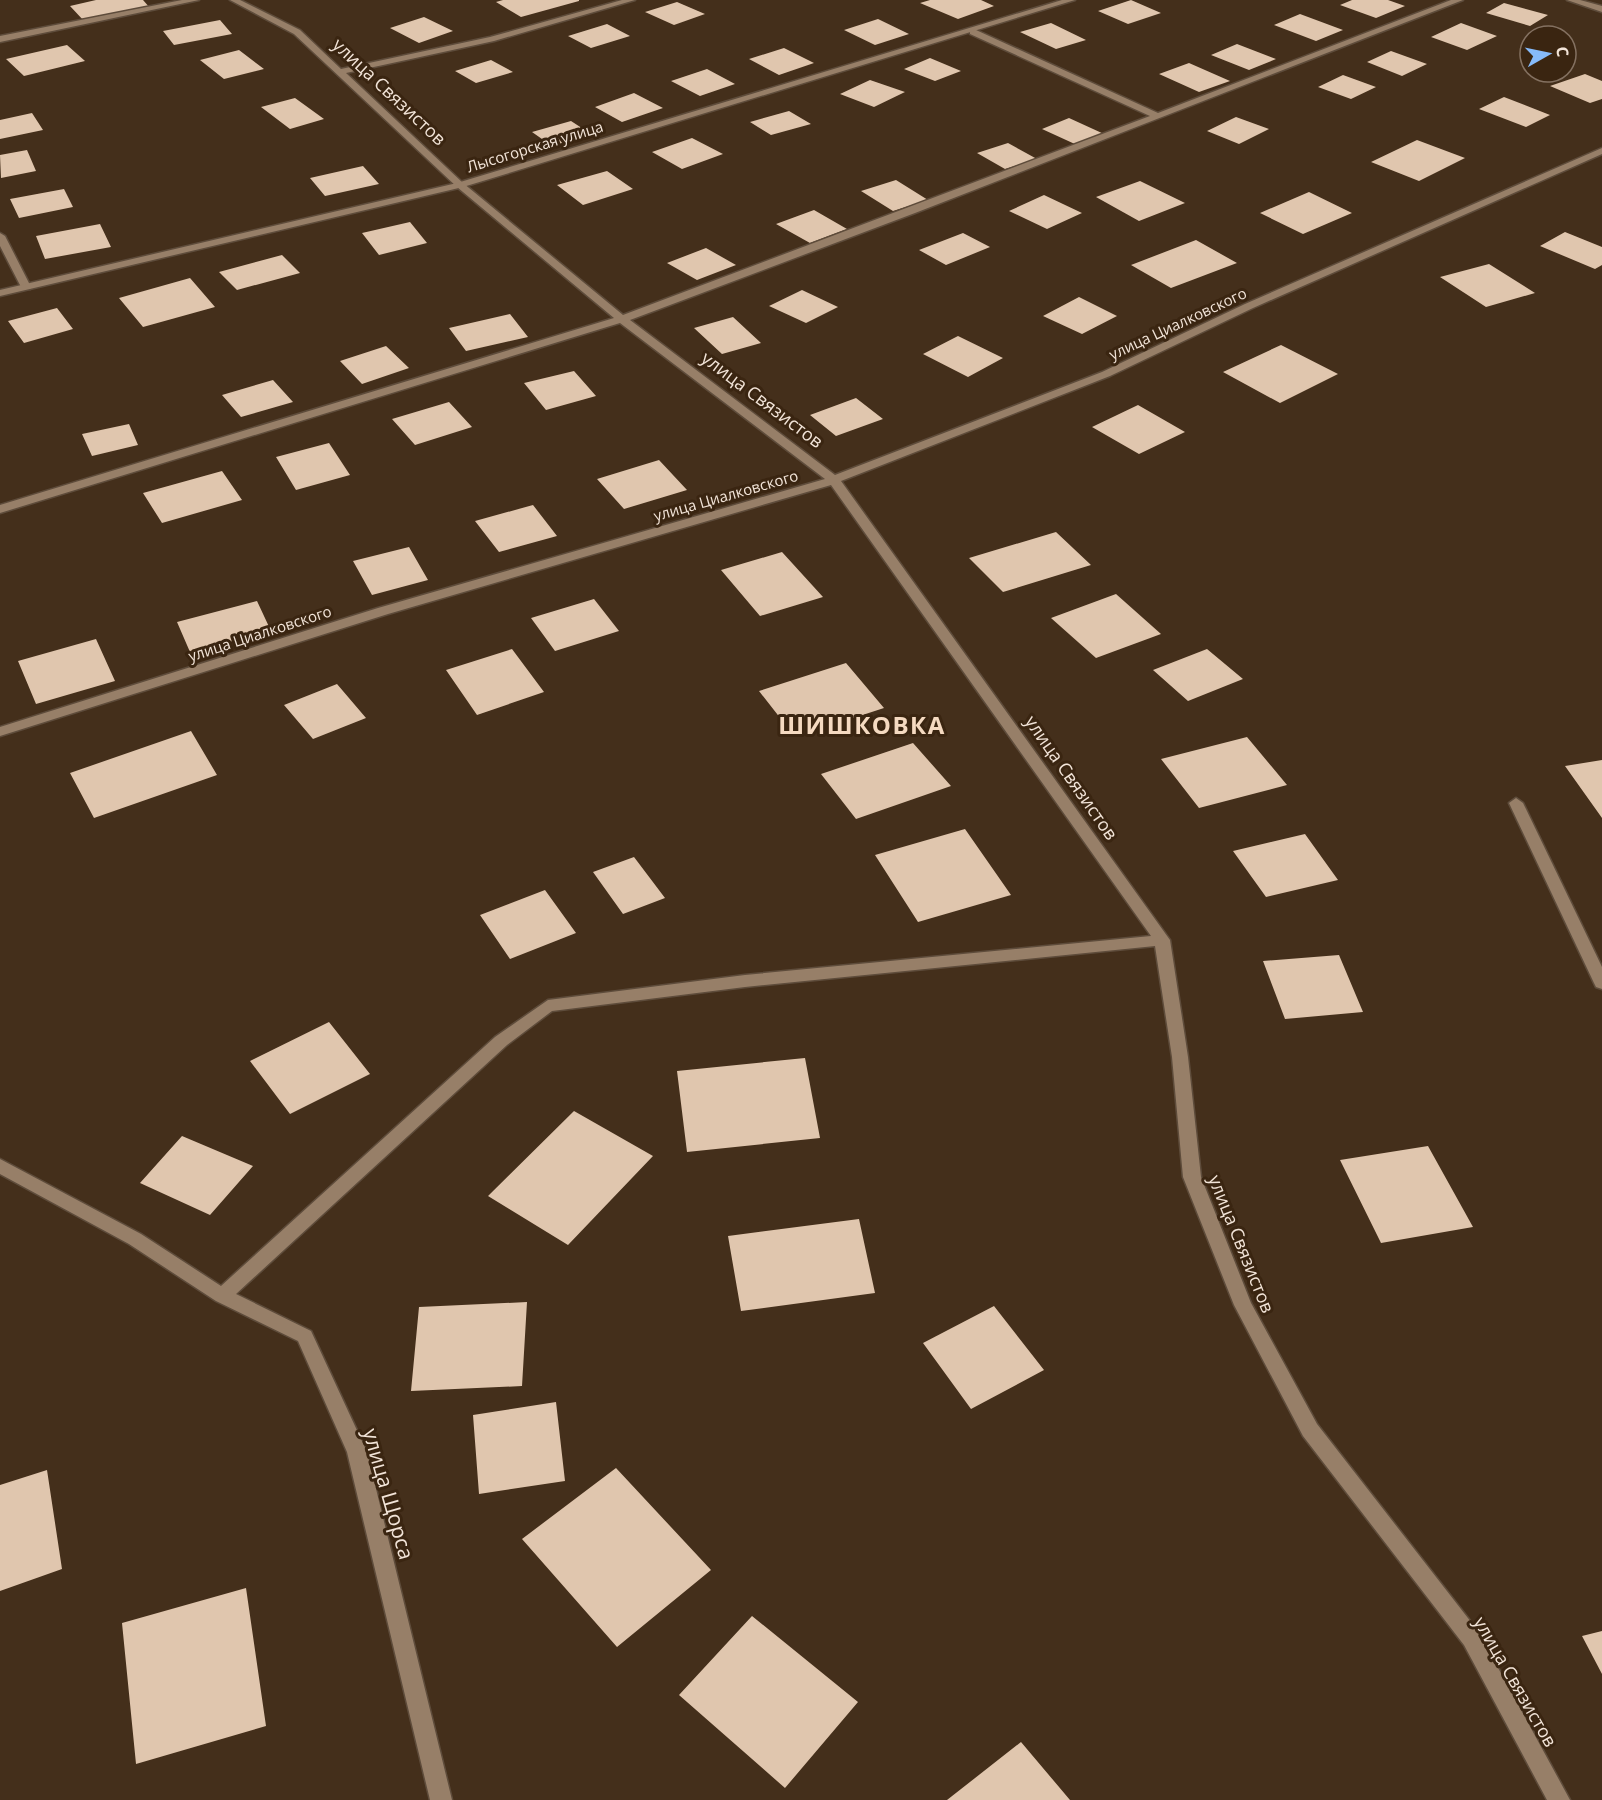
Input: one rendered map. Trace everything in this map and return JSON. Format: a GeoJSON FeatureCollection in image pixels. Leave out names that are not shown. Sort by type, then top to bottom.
{"type":"FeatureCollection","features":[{"type":"Feature","properties":{"kind":"street"},"geometry":{"type":"LineString","coordinates":[[0,39],[195,0]]}},
{"type":"Feature","properties":{"kind":"street","name":"улица Связистов"},"geometry":{"type":"LineString","coordinates":[[234,0],[297,32],[460,185],[622,319],[834,480],[1161,940],[1180,1057],[1192,1177],[1243,1305],[1310,1430],[1471,1638],[1559,1800]]}},
{"type":"Feature","properties":{"kind":"street"},"geometry":{"type":"LineString","coordinates":[[339,72],[491,39],[631,0]]}},
{"type":"Feature","properties":{"kind":"street","name":"Лысогорская улица"},"geometry":{"type":"LineString","coordinates":[[0,293],[460,185],[973,32],[1071,0]]}},
{"type":"Feature","properties":{"kind":"street"},"geometry":{"type":"LineString","coordinates":[[0,509],[622,319],[1459,0]]}},
{"type":"Feature","properties":{"kind":"street"},"geometry":{"type":"LineString","coordinates":[[1571,0],[1602,9]]}},
{"type":"Feature","properties":{"kind":"street"},"geometry":{"type":"LineString","coordinates":[[973,32],[1158,116]]}},
{"type":"Feature","properties":{"kind":"street","name":"улица Циалковского"},"geometry":{"type":"LineString","coordinates":[[0,732],[383,610],[834,480],[1106,374],[1249,306],[1602,151]]}},
{"type":"Feature","properties":{"kind":"street"},"geometry":{"type":"LineString","coordinates":[[0,236],[26,287]]}},
{"type":"Feature","properties":{"kind":"street"},"geometry":{"type":"LineString","coordinates":[[1516,803],[1602,983]]}},
{"type":"Feature","properties":{"kind":"street"},"geometry":{"type":"LineString","coordinates":[[222,1296],[501,1041],[548,1006],[745,981],[1161,940]]}},
{"type":"Feature","properties":{"kind":"street","name":"улица Щорса"},"geometry":{"type":"LineString","coordinates":[[0,1166],[135,1239],[222,1296],[305,1336],[357,1452],[441,1800]]}},
{"type":"Feature","properties":{"kind":"building"},"geometry":{"type":"Polygon","coordinates":[[[96,0],[143,0],[150,8],[84,21],[70,6],[96,0]]]}},
{"type":"Feature","properties":{"kind":"building"},"geometry":{"type":"Polygon","coordinates":[[[503,0],[579,1],[521,17],[496,2],[503,0]]]}},
{"type":"Feature","properties":{"kind":"building"},"geometry":{"type":"Polygon","coordinates":[[[930,0],[981,0],[994,6],[958,19],[920,3],[930,0]]]}},
{"type":"Feature","properties":{"kind":"building"},"geometry":{"type":"Polygon","coordinates":[[[1131,0],[1161,13],[1128,24],[1098,11],[1131,0]]]}},
{"type":"Feature","properties":{"kind":"building"},"geometry":{"type":"Polygon","coordinates":[[[1352,0],[1388,0],[1405,6],[1376,18],[1340,5],[1352,0]]]}},
{"type":"Feature","properties":{"kind":"building"},"geometry":{"type":"Polygon","coordinates":[[[677,2],[705,14],[674,25],[645,12],[677,2]]]}},
{"type":"Feature","properties":{"kind":"building"},"geometry":{"type":"Polygon","coordinates":[[[1504,3],[1548,15],[1533,24],[1523,24],[1486,13],[1504,3]]]}},
{"type":"Feature","properties":{"kind":"building"},"geometry":{"type":"Polygon","coordinates":[[[1300,14],[1343,30],[1316,41],[1274,25],[1300,14]]]}},
{"type":"Feature","properties":{"kind":"building"},"geometry":{"type":"Polygon","coordinates":[[[424,17],[453,31],[419,43],[390,28],[424,17]]]}},
{"type":"Feature","properties":{"kind":"building"},"geometry":{"type":"Polygon","coordinates":[[[878,19],[909,34],[875,45],[844,30],[878,19]]]}},
{"type":"Feature","properties":{"kind":"building"},"geometry":{"type":"Polygon","coordinates":[[[220,20],[232,34],[174,45],[163,31],[220,20]]]}},
{"type":"Feature","properties":{"kind":"building"},"geometry":{"type":"Polygon","coordinates":[[[1051,23],[1086,40],[1056,49],[1020,32],[1051,23]]]}},
{"type":"Feature","properties":{"kind":"building"},"geometry":{"type":"Polygon","coordinates":[[[1461,23],[1497,36],[1467,50],[1431,37],[1461,23]]]}},
{"type":"Feature","properties":{"kind":"building"},"geometry":{"type":"Polygon","coordinates":[[[607,24],[630,36],[591,48],[568,36],[607,24]]]}},
{"type":"Feature","properties":{"kind":"building"},"geometry":{"type":"Polygon","coordinates":[[[1237,44],[1276,59],[1249,70],[1211,55],[1237,44]]]}},
{"type":"Feature","properties":{"kind":"building"},"geometry":{"type":"Polygon","coordinates":[[[67,45],[85,61],[24,76],[6,59],[67,45]]]}},
{"type":"Feature","properties":{"kind":"building"},"geometry":{"type":"Polygon","coordinates":[[[784,48],[814,63],[779,75],[749,59],[784,48]]]}},
{"type":"Feature","properties":{"kind":"building"},"geometry":{"type":"Polygon","coordinates":[[[239,50],[264,69],[224,79],[200,60],[239,50]]]}},
{"type":"Feature","properties":{"kind":"building"},"geometry":{"type":"Polygon","coordinates":[[[1391,51],[1427,64],[1402,76],[1367,62],[1391,51]]]}},
{"type":"Feature","properties":{"kind":"building"},"geometry":{"type":"Polygon","coordinates":[[[930,58],[961,71],[935,81],[904,69],[930,58]]]}},
{"type":"Feature","properties":{"kind":"building"},"geometry":{"type":"Polygon","coordinates":[[[491,60],[513,72],[476,83],[455,71],[491,60]]]}},
{"type":"Feature","properties":{"kind":"building"},"geometry":{"type":"Polygon","coordinates":[[[1189,63],[1230,81],[1199,92],[1159,74],[1189,63]]]}},
{"type":"Feature","properties":{"kind":"building"},"geometry":{"type":"Polygon","coordinates":[[[707,69],[735,84],[700,96],[671,81],[707,69]]]}},
{"type":"Feature","properties":{"kind":"building"},"geometry":{"type":"Polygon","coordinates":[[[1585,74],[1602,81],[1602,99],[1590,103],[1550,86],[1578,84],[1578,76],[1585,74]]]}},
{"type":"Feature","properties":{"kind":"building"},"geometry":{"type":"Polygon","coordinates":[[[1343,75],[1376,87],[1351,99],[1318,87],[1343,75]]]}},
{"type":"Feature","properties":{"kind":"building"},"geometry":{"type":"Polygon","coordinates":[[[870,80],[905,92],[874,107],[840,94],[870,80]]]}},
{"type":"Feature","properties":{"kind":"building"},"geometry":{"type":"Polygon","coordinates":[[[634,93],[663,108],[622,122],[595,107],[634,93]]]}},
{"type":"Feature","properties":{"kind":"building"},"geometry":{"type":"Polygon","coordinates":[[[1504,97],[1550,115],[1526,127],[1479,109],[1504,97]]]}},
{"type":"Feature","properties":{"kind":"building"},"geometry":{"type":"Polygon","coordinates":[[[295,98],[324,119],[290,129],[261,107],[295,98]]]}},
{"type":"Feature","properties":{"kind":"building"},"geometry":{"type":"Polygon","coordinates":[[[789,111],[811,124],[771,135],[750,122],[789,111]]]}},
{"type":"Feature","properties":{"kind":"building"},"geometry":{"type":"Polygon","coordinates":[[[32,113],[43,130],[0,139],[0,120],[32,113]]]}},
{"type":"Feature","properties":{"kind":"building"},"geometry":{"type":"Polygon","coordinates":[[[1236,117],[1269,129],[1239,144],[1207,131],[1236,117]]]}},
{"type":"Feature","properties":{"kind":"building"},"geometry":{"type":"Polygon","coordinates":[[[1069,118],[1104,134],[1077,145],[1042,129],[1069,118]]]}},
{"type":"Feature","properties":{"kind":"building"},"geometry":{"type":"Polygon","coordinates":[[[571,121],[591,134],[552,146],[532,132],[571,121]]]}},
{"type":"Feature","properties":{"kind":"building"},"geometry":{"type":"Polygon","coordinates":[[[692,138],[723,154],[682,169],[652,152],[692,138]]]}},
{"type":"Feature","properties":{"kind":"building"},"geometry":{"type":"Polygon","coordinates":[[[1417,140],[1465,158],[1419,181],[1371,162],[1417,140]]]}},
{"type":"Feature","properties":{"kind":"building"},"geometry":{"type":"Polygon","coordinates":[[[1008,143],[1037,159],[1005,169],[977,153],[1008,143]]]}},
{"type":"Feature","properties":{"kind":"building"},"geometry":{"type":"Polygon","coordinates":[[[27,150],[36,171],[1,178],[0,155],[27,150]]]}},
{"type":"Feature","properties":{"kind":"building"},"geometry":{"type":"Polygon","coordinates":[[[363,166],[379,184],[325,196],[310,178],[363,166]]]}},
{"type":"Feature","properties":{"kind":"building"},"geometry":{"type":"Polygon","coordinates":[[[607,171],[633,189],[583,205],[557,185],[607,171]]]}},
{"type":"Feature","properties":{"kind":"building"},"geometry":{"type":"Polygon","coordinates":[[[896,180],[928,200],[893,211],[861,191],[896,180]]]}},
{"type":"Feature","properties":{"kind":"building"},"geometry":{"type":"Polygon","coordinates":[[[1140,181],[1185,203],[1139,221],[1096,197],[1140,181]]]}},
{"type":"Feature","properties":{"kind":"building"},"geometry":{"type":"Polygon","coordinates":[[[64,189],[73,207],[19,218],[10,199],[64,189]]]}},
{"type":"Feature","properties":{"kind":"building"},"geometry":{"type":"Polygon","coordinates":[[[1309,192],[1352,213],[1303,234],[1260,213],[1309,192]]]}},
{"type":"Feature","properties":{"kind":"building"},"geometry":{"type":"Polygon","coordinates":[[[1044,195],[1082,213],[1047,229],[1009,211],[1044,195]]]}},
{"type":"Feature","properties":{"kind":"building"},"geometry":{"type":"Polygon","coordinates":[[[814,210],[847,229],[810,243],[776,224],[814,210]]]}},
{"type":"Feature","properties":{"kind":"building"},"geometry":{"type":"Polygon","coordinates":[[[410,222],[427,243],[379,255],[362,233],[410,222]]]}},
{"type":"Feature","properties":{"kind":"building"},"geometry":{"type":"Polygon","coordinates":[[[100,224],[111,247],[45,259],[36,236],[100,224]]]}},
{"type":"Feature","properties":{"kind":"building"},"geometry":{"type":"Polygon","coordinates":[[[1565,232],[1602,247],[1602,265],[1595,269],[1540,246],[1565,232]]]}},
{"type":"Feature","properties":{"kind":"building"},"geometry":{"type":"Polygon","coordinates":[[[963,233],[990,247],[946,265],[919,250],[963,233]]]}},
{"type":"Feature","properties":{"kind":"building"},"geometry":{"type":"Polygon","coordinates":[[[1196,240],[1237,263],[1171,288],[1131,265],[1196,240]]]}},
{"type":"Feature","properties":{"kind":"building"},"geometry":{"type":"Polygon","coordinates":[[[706,248],[736,265],[697,280],[667,263],[706,248]]]}},
{"type":"Feature","properties":{"kind":"building"},"geometry":{"type":"Polygon","coordinates":[[[282,255],[300,273],[237,290],[219,272],[282,255]]]}},
{"type":"Feature","properties":{"kind":"building"},"geometry":{"type":"Polygon","coordinates":[[[1489,264],[1535,293],[1486,307],[1440,277],[1489,264]]]}},
{"type":"Feature","properties":{"kind":"building"},"geometry":{"type":"Polygon","coordinates":[[[190,278],[215,307],[143,327],[119,298],[190,278]]]}},
{"type":"Feature","properties":{"kind":"building"},"geometry":{"type":"Polygon","coordinates":[[[802,290],[838,307],[806,323],[769,306],[802,290]]]}},
{"type":"Feature","properties":{"kind":"building"},"geometry":{"type":"Polygon","coordinates":[[[1079,297],[1117,316],[1082,334],[1043,316],[1079,297]]]}},
{"type":"Feature","properties":{"kind":"building"},"geometry":{"type":"Polygon","coordinates":[[[57,308],[73,329],[24,343],[8,321],[57,308]]]}},
{"type":"Feature","properties":{"kind":"building"},"geometry":{"type":"Polygon","coordinates":[[[510,314],[528,337],[466,351],[449,328],[510,314]]]}},
{"type":"Feature","properties":{"kind":"building"},"geometry":{"type":"Polygon","coordinates":[[[733,317],[761,343],[722,354],[694,328],[733,317]]]}},
{"type":"Feature","properties":{"kind":"building"},"geometry":{"type":"Polygon","coordinates":[[[958,336],[1003,358],[968,377],[923,354],[958,336]]]}},
{"type":"Feature","properties":{"kind":"building"},"geometry":{"type":"Polygon","coordinates":[[[1281,345],[1338,374],[1280,403],[1223,372],[1281,345]]]}},
{"type":"Feature","properties":{"kind":"building"},"geometry":{"type":"Polygon","coordinates":[[[386,346],[409,368],[362,384],[340,361],[386,346]]]}},
{"type":"Feature","properties":{"kind":"building"},"geometry":{"type":"Polygon","coordinates":[[[574,371],[596,396],[546,410],[524,383],[574,371]]]}},
{"type":"Feature","properties":{"kind":"building"},"geometry":{"type":"Polygon","coordinates":[[[273,380],[293,402],[241,417],[222,395],[273,380]]]}},
{"type":"Feature","properties":{"kind":"building"},"geometry":{"type":"Polygon","coordinates":[[[856,398],[883,419],[836,436],[810,415],[856,398]]]}},
{"type":"Feature","properties":{"kind":"building"},"geometry":{"type":"Polygon","coordinates":[[[449,402],[472,427],[415,445],[392,419],[449,402]]]}},
{"type":"Feature","properties":{"kind":"building"},"geometry":{"type":"Polygon","coordinates":[[[1138,405],[1185,432],[1139,454],[1092,427],[1138,405]]]}},
{"type":"Feature","properties":{"kind":"building"},"geometry":{"type":"Polygon","coordinates":[[[129,424],[138,445],[92,456],[82,434],[129,424]]]}},
{"type":"Feature","properties":{"kind":"building"},"geometry":{"type":"Polygon","coordinates":[[[329,443],[350,475],[296,490],[276,457],[329,443]]]}},
{"type":"Feature","properties":{"kind":"building"},"geometry":{"type":"Polygon","coordinates":[[[659,460],[687,490],[624,509],[597,479],[659,460]]]}},
{"type":"Feature","properties":{"kind":"building"},"geometry":{"type":"Polygon","coordinates":[[[222,471],[242,500],[162,523],[143,493],[222,471]]]}},
{"type":"Feature","properties":{"kind":"building"},"geometry":{"type":"Polygon","coordinates":[[[533,505],[557,536],[499,552],[475,521],[533,505]]]}},
{"type":"Feature","properties":{"kind":"building"},"geometry":{"type":"Polygon","coordinates":[[[1056,532],[1091,565],[1003,592],[969,558],[1056,532]]]}},
{"type":"Feature","properties":{"kind":"building"},"geometry":{"type":"Polygon","coordinates":[[[409,547],[428,580],[372,595],[353,561],[409,547]]]}},
{"type":"Feature","properties":{"kind":"building"},"geometry":{"type":"Polygon","coordinates":[[[782,552],[823,597],[760,616],[721,570],[782,552]]]}},
{"type":"Feature","properties":{"kind":"building"},"geometry":{"type":"Polygon","coordinates":[[[1116,594],[1161,634],[1096,658],[1051,618],[1116,594]]]}},
{"type":"Feature","properties":{"kind":"building"},"geometry":{"type":"Polygon","coordinates":[[[594,599],[619,631],[555,651],[531,618],[594,599]]]}},
{"type":"Feature","properties":{"kind":"building"},"geometry":{"type":"Polygon","coordinates":[[[257,601],[271,631],[190,652],[177,622],[257,601]]]}},
{"type":"Feature","properties":{"kind":"building"},"geometry":{"type":"Polygon","coordinates":[[[96,639],[115,681],[36,704],[18,661],[96,639]]]}},
{"type":"Feature","properties":{"kind":"building"},"geometry":{"type":"Polygon","coordinates":[[[512,649],[544,692],[477,715],[446,670],[512,649]]]}},
{"type":"Feature","properties":{"kind":"building"},"geometry":{"type":"Polygon","coordinates":[[[1207,649],[1243,679],[1188,701],[1153,670],[1207,649]]]}},
{"type":"Feature","properties":{"kind":"building"},"geometry":{"type":"Polygon","coordinates":[[[846,663],[884,708],[795,737],[759,691],[846,663]]]}},
{"type":"Feature","properties":{"kind":"building"},"geometry":{"type":"Polygon","coordinates":[[[337,684],[366,718],[313,739],[284,705],[337,684]]]}},
{"type":"Feature","properties":{"kind":"building"},"geometry":{"type":"Polygon","coordinates":[[[191,731],[217,775],[94,818],[70,773],[191,731]]]}},
{"type":"Feature","properties":{"kind":"building"},"geometry":{"type":"Polygon","coordinates":[[[1247,737],[1287,785],[1199,808],[1161,759],[1247,737]]]}},
{"type":"Feature","properties":{"kind":"building"},"geometry":{"type":"Polygon","coordinates":[[[913,743],[951,786],[856,819],[821,774],[913,743]]]}},
{"type":"Feature","properties":{"kind":"building"},"geometry":{"type":"Polygon","coordinates":[[[1602,760],[1602,818],[1565,766],[1602,760]]]}},
{"type":"Feature","properties":{"kind":"building"},"geometry":{"type":"Polygon","coordinates":[[[965,829],[1011,895],[918,922],[875,855],[965,829]]]}},
{"type":"Feature","properties":{"kind":"building"},"geometry":{"type":"Polygon","coordinates":[[[1305,834],[1338,880],[1266,897],[1233,851],[1305,834]]]}},
{"type":"Feature","properties":{"kind":"building"},"geometry":{"type":"Polygon","coordinates":[[[634,857],[665,898],[623,914],[593,872],[634,857]]]}},
{"type":"Feature","properties":{"kind":"building"},"geometry":{"type":"Polygon","coordinates":[[[545,890],[576,933],[510,959],[480,915],[545,890]]]}},
{"type":"Feature","properties":{"kind":"building"},"geometry":{"type":"Polygon","coordinates":[[[1339,955],[1363,1012],[1285,1019],[1263,961],[1339,955]]]}},
{"type":"Feature","properties":{"kind":"building"},"geometry":{"type":"Polygon","coordinates":[[[329,1022],[370,1074],[290,1114],[250,1061],[329,1022]]]}},
{"type":"Feature","properties":{"kind":"building"},"geometry":{"type":"Polygon","coordinates":[[[805,1058],[820,1138],[687,1152],[677,1071],[805,1058]]]}},
{"type":"Feature","properties":{"kind":"building"},"geometry":{"type":"Polygon","coordinates":[[[574,1111],[653,1156],[568,1245],[488,1196],[574,1111]]]}},
{"type":"Feature","properties":{"kind":"building"},"geometry":{"type":"Polygon","coordinates":[[[182,1136],[253,1166],[210,1215],[140,1183],[182,1136]]]}},
{"type":"Feature","properties":{"kind":"building"},"geometry":{"type":"Polygon","coordinates":[[[1428,1146],[1473,1227],[1381,1243],[1340,1160],[1428,1146]]]}},
{"type":"Feature","properties":{"kind":"building"},"geometry":{"type":"Polygon","coordinates":[[[859,1219],[875,1293],[741,1311],[728,1236],[859,1219]]]}},
{"type":"Feature","properties":{"kind":"building"},"geometry":{"type":"Polygon","coordinates":[[[527,1302],[522,1386],[411,1391],[419,1307],[527,1302]]]}},
{"type":"Feature","properties":{"kind":"building"},"geometry":{"type":"Polygon","coordinates":[[[994,1306],[1044,1370],[971,1409],[923,1343],[994,1306]]]}},
{"type":"Feature","properties":{"kind":"building"},"geometry":{"type":"Polygon","coordinates":[[[556,1402],[565,1481],[479,1494],[473,1415],[556,1402]]]}},
{"type":"Feature","properties":{"kind":"building"},"geometry":{"type":"Polygon","coordinates":[[[616,1468],[711,1570],[617,1647],[522,1539],[616,1468]]]}},
{"type":"Feature","properties":{"kind":"building"},"geometry":{"type":"Polygon","coordinates":[[[47,1470],[62,1569],[0,1591],[0,1485],[47,1470]]]}},
{"type":"Feature","properties":{"kind":"building"},"geometry":{"type":"Polygon","coordinates":[[[246,1588],[266,1726],[136,1764],[122,1623],[246,1588]]]}},
{"type":"Feature","properties":{"kind":"building"},"geometry":{"type":"Polygon","coordinates":[[[752,1616],[858,1702],[785,1788],[679,1695],[752,1616]]]}},
{"type":"Feature","properties":{"kind":"building"},"geometry":{"type":"Polygon","coordinates":[[[1602,1631],[1602,1674],[1582,1636],[1602,1631]]]}},
{"type":"Feature","properties":{"kind":"building"},"geometry":{"type":"Polygon","coordinates":[[[1021,1742],[1070,1800],[947,1800],[1021,1742]]]}},
{"type":"Feature","properties":{"kind":"district","name":"ШИШКОВКА"},"geometry":{"type":"Point","coordinates":[862,726]}}]}
